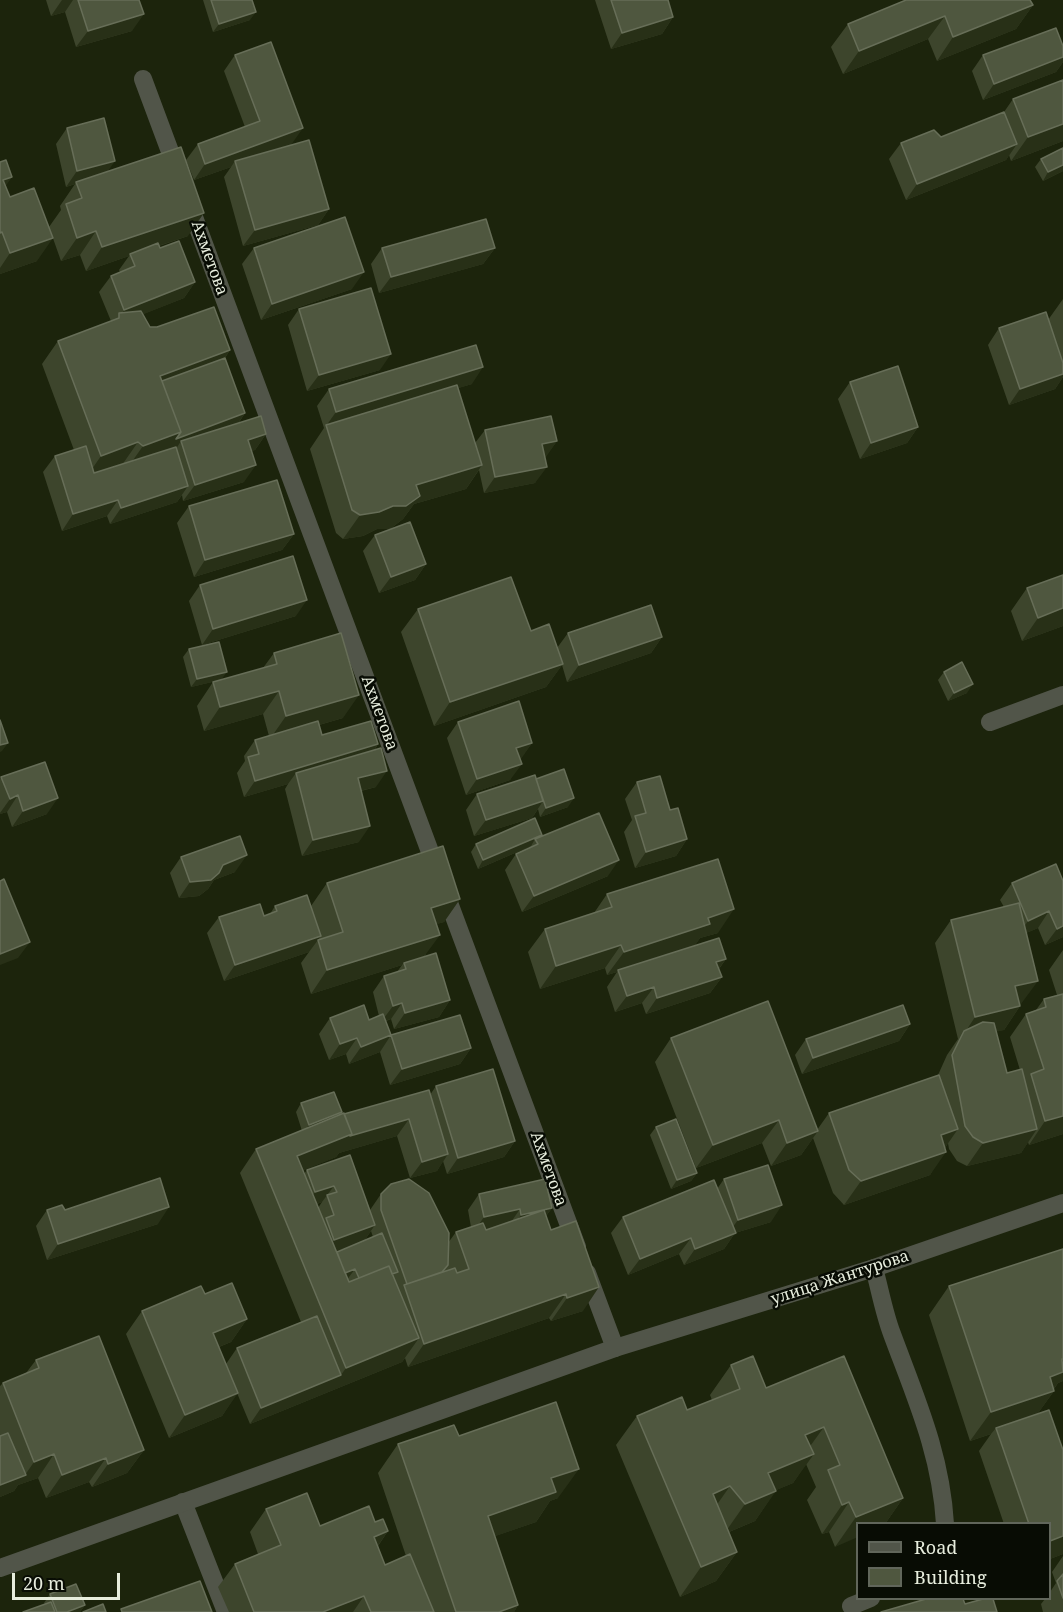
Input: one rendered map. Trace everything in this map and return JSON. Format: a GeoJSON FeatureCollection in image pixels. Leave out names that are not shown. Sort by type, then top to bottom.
{"type":"FeatureCollection","features":[{"type":"Feature","properties":{"kind":"street","name":"Ахметова"},"geometry":{"type":"LineString","coordinates":[[143,79],[615,1348]]}},
{"type":"Feature","properties":{"kind":"street"},"geometry":{"type":"LineString","coordinates":[[990,722],[1063,695]]}},
{"type":"Feature","properties":{"kind":"street","name":"улица Жантурова"},"geometry":{"type":"LineString","coordinates":[[0,1568],[615,1348],[874,1268],[1063,1203]]}},
{"type":"Feature","properties":{"kind":"street"},"geometry":{"type":"LineString","coordinates":[[874,1268],[891,1332],[927,1426],[943,1487],[945,1522]]}},
{"type":"Feature","properties":{"kind":"street"},"geometry":{"type":"LineString","coordinates":[[183,1502],[226,1612]]}},
{"type":"Feature","properties":{"kind":"street"},"geometry":{"type":"LineString","coordinates":[[851,1606],[868,1600]]}},
{"type":"Feature","properties":{"kind":"building"},"geometry":{"type":"Polygon","coordinates":[[[78,0],[139,0],[144,14],[88,31],[78,0]]]}},
{"type":"Feature","properties":{"kind":"building"},"geometry":{"type":"Polygon","coordinates":[[[211,0],[252,0],[256,12],[219,24],[211,0]]]}},
{"type":"Feature","properties":{"kind":"building"},"geometry":{"type":"Polygon","coordinates":[[[611,0],[668,0],[673,17],[622,33],[611,0]]]}},
{"type":"Feature","properties":{"kind":"building"},"geometry":{"type":"Polygon","coordinates":[[[906,0],[1030,0],[1033,5],[953,37],[945,16],[859,51],[848,24],[906,0]]]}},
{"type":"Feature","properties":{"kind":"building"},"geometry":{"type":"Polygon","coordinates":[[[1056,28],[1063,46],[1063,57],[994,84],[983,55],[1056,28]]]}},
{"type":"Feature","properties":{"kind":"building"},"geometry":{"type":"Polygon","coordinates":[[[271,42],[303,128],[205,164],[198,144],[260,121],[235,55],[271,42]]]}},
{"type":"Feature","properties":{"kind":"building"},"geometry":{"type":"Polygon","coordinates":[[[1063,80],[1063,124],[1028,137],[1013,99],[1063,80]]]}},
{"type":"Feature","properties":{"kind":"building"},"geometry":{"type":"Polygon","coordinates":[[[1004,112],[1017,144],[917,184],[901,143],[934,130],[941,137],[1004,112]]]}},
{"type":"Feature","properties":{"kind":"building"},"geometry":{"type":"Polygon","coordinates":[[[104,118],[115,161],[77,171],[67,128],[104,118]]]}},
{"type":"Feature","properties":{"kind":"building"},"geometry":{"type":"Polygon","coordinates":[[[309,140],[329,209],[255,230],[235,161],[309,140]]]}},
{"type":"Feature","properties":{"kind":"building"},"geometry":{"type":"Polygon","coordinates":[[[181,147],[204,213],[102,247],[96,231],[77,238],[66,204],[82,198],[76,182],[181,147]]]}},
{"type":"Feature","properties":{"kind":"building"},"geometry":{"type":"Polygon","coordinates":[[[1063,148],[1063,165],[1048,172],[1041,159],[1063,148]]]}},
{"type":"Feature","properties":{"kind":"building"},"geometry":{"type":"Polygon","coordinates":[[[6,160],[12,177],[3,180],[10,197],[34,188],[53,238],[10,253],[2,232],[0,233],[0,162],[6,160]]]}},
{"type":"Feature","properties":{"kind":"building"},"geometry":{"type":"Polygon","coordinates":[[[345,217],[364,272],[272,304],[254,248],[345,217]]]}},
{"type":"Feature","properties":{"kind":"building"},"geometry":{"type":"Polygon","coordinates":[[[486,219],[495,248],[391,277],[382,248],[486,219]]]}},
{"type":"Feature","properties":{"kind":"building"},"geometry":{"type":"Polygon","coordinates":[[[179,241],[195,282],[124,310],[111,276],[135,266],[130,254],[158,243],[160,248],[179,241]]]}},
{"type":"Feature","properties":{"kind":"building"},"geometry":{"type":"Polygon","coordinates":[[[371,288],[391,354],[319,375],[299,309],[371,288]]]}},
{"type":"Feature","properties":{"kind":"building"},"geometry":{"type":"Polygon","coordinates":[[[214,307],[230,350],[160,376],[181,432],[143,446],[138,442],[101,456],[58,341],[119,318],[119,313],[141,311],[150,327],[157,327],[214,307]]]}},
{"type":"Feature","properties":{"kind":"building"},"geometry":{"type":"Polygon","coordinates":[[[1046,312],[1063,363],[1063,374],[1020,389],[999,328],[1046,312]]]}},
{"type":"Feature","properties":{"kind":"building"},"geometry":{"type":"Polygon","coordinates":[[[476,345],[483,367],[336,412],[329,389],[476,345]]]}},
{"type":"Feature","properties":{"kind":"building"},"geometry":{"type":"Polygon","coordinates":[[[225,358],[245,413],[176,439],[181,432],[162,381],[225,358]]]}},
{"type":"Feature","properties":{"kind":"building"},"geometry":{"type":"Polygon","coordinates":[[[898,366],[918,427],[871,443],[850,382],[898,366]]]}},
{"type":"Feature","properties":{"kind":"building"},"geometry":{"type":"Polygon","coordinates":[[[457,385],[482,465],[416,485],[420,496],[406,506],[393,506],[379,512],[360,515],[352,510],[326,425],[457,385]]]}},
{"type":"Feature","properties":{"kind":"building"},"geometry":{"type":"Polygon","coordinates":[[[261,416],[266,434],[248,440],[256,465],[195,485],[181,441],[261,416]]]}},
{"type":"Feature","properties":{"kind":"building"},"geometry":{"type":"Polygon","coordinates":[[[551,416],[557,441],[542,444],[547,467],[495,477],[485,430],[551,416]]]}},
{"type":"Feature","properties":{"kind":"building"},"geometry":{"type":"Polygon","coordinates":[[[86,446],[94,473],[176,447],[188,486],[121,508],[118,500],[73,514],[55,456],[86,446]]]}},
{"type":"Feature","properties":{"kind":"building"},"geometry":{"type":"Polygon","coordinates":[[[277,480],[294,534],[205,560],[189,506],[277,480]]]}},
{"type":"Feature","properties":{"kind":"building"},"geometry":{"type":"Polygon","coordinates":[[[410,522],[426,564],[391,577],[375,535],[410,522]]]}},
{"type":"Feature","properties":{"kind":"building"},"geometry":{"type":"Polygon","coordinates":[[[293,556],[307,600],[213,629],[200,585],[293,556]]]}},
{"type":"Feature","properties":{"kind":"building"},"geometry":{"type":"Polygon","coordinates":[[[1063,575],[1063,608],[1038,618],[1027,588],[1063,575]]]}},
{"type":"Feature","properties":{"kind":"building"},"geometry":{"type":"Polygon","coordinates":[[[511,577],[531,631],[549,624],[563,664],[450,702],[418,609],[511,577]]]}},
{"type":"Feature","properties":{"kind":"building"},"geometry":{"type":"Polygon","coordinates":[[[651,605],[662,637],[579,665],[568,633],[651,605]]]}},
{"type":"Feature","properties":{"kind":"building"},"geometry":{"type":"Polygon","coordinates":[[[341,633],[359,695],[286,716],[279,691],[220,707],[213,682],[277,664],[274,653],[341,633]]]}},
{"type":"Feature","properties":{"kind":"building"},"geometry":{"type":"Polygon","coordinates":[[[219,642],[227,672],[197,679],[189,649],[219,642]]]}},
{"type":"Feature","properties":{"kind":"building"},"geometry":{"type":"Polygon","coordinates":[[[962,662],[973,684],[954,693],[944,672],[962,662]]]}},
{"type":"Feature","properties":{"kind":"building"},"geometry":{"type":"Polygon","coordinates":[[[519,701],[532,743],[516,748],[522,764],[477,779],[458,722],[519,701]]]}},
{"type":"Feature","properties":{"kind":"building"},"geometry":{"type":"Polygon","coordinates":[[[0,720],[8,743],[0,745],[0,720]]]}},
{"type":"Feature","properties":{"kind":"building"},"geometry":{"type":"Polygon","coordinates":[[[318,721],[322,735],[371,721],[378,744],[255,781],[248,757],[259,754],[255,740],[318,721]]]}},
{"type":"Feature","properties":{"kind":"building"},"geometry":{"type":"Polygon","coordinates":[[[381,748],[387,771],[358,778],[370,826],[313,840],[296,773],[381,748]]]}},
{"type":"Feature","properties":{"kind":"building"},"geometry":{"type":"Polygon","coordinates":[[[45,762],[58,798],[23,811],[18,795],[10,799],[1,777],[45,762]]]}},
{"type":"Feature","properties":{"kind":"building"},"geometry":{"type":"Polygon","coordinates":[[[564,769],[574,798],[546,808],[536,779],[564,769]]]}},
{"type":"Feature","properties":{"kind":"building"},"geometry":{"type":"Polygon","coordinates":[[[535,775],[543,801],[486,820],[477,794],[535,775]]]}},
{"type":"Feature","properties":{"kind":"building"},"geometry":{"type":"Polygon","coordinates":[[[660,776],[670,810],[678,808],[687,839],[646,852],[635,816],[646,813],[637,782],[660,776]]]}},
{"type":"Feature","properties":{"kind":"building"},"geometry":{"type":"Polygon","coordinates":[[[599,813],[619,860],[534,896],[516,854],[538,844],[535,839],[599,813]]]}},
{"type":"Feature","properties":{"kind":"building"},"geometry":{"type":"Polygon","coordinates":[[[535,818],[542,835],[483,860],[476,844],[535,818]]]}},
{"type":"Feature","properties":{"kind":"building"},"geometry":{"type":"Polygon","coordinates":[[[240,836],[247,855],[223,865],[219,873],[211,880],[190,882],[181,857],[240,836]]]}},
{"type":"Feature","properties":{"kind":"building"},"geometry":{"type":"Polygon","coordinates":[[[443,846],[460,899],[431,908],[440,935],[327,970],[318,940],[343,932],[327,883],[443,846]]]}},
{"type":"Feature","properties":{"kind":"building"},"geometry":{"type":"Polygon","coordinates":[[[718,859],[734,909],[708,918],[710,924],[624,952],[621,945],[556,966],[545,929],[612,907],[607,894],[718,859]]]}},
{"type":"Feature","properties":{"kind":"building"},"geometry":{"type":"Polygon","coordinates":[[[1056,864],[1063,881],[1063,926],[1057,929],[1049,911],[1028,921],[1012,883],[1056,864]]]}},
{"type":"Feature","properties":{"kind":"building"},"geometry":{"type":"Polygon","coordinates":[[[4,879],[30,942],[0,954],[0,881],[4,879]]]}},
{"type":"Feature","properties":{"kind":"building"},"geometry":{"type":"Polygon","coordinates":[[[307,895],[321,936],[235,965],[219,917],[260,904],[264,916],[277,911],[275,906],[307,895]]]}},
{"type":"Feature","properties":{"kind":"building"},"geometry":{"type":"Polygon","coordinates":[[[1019,903],[1038,981],[1015,986],[1020,1006],[975,1017],[951,920],[1019,903]]]}},
{"type":"Feature","properties":{"kind":"building"},"geometry":{"type":"Polygon","coordinates":[[[719,938],[726,959],[716,962],[722,977],[657,998],[654,987],[627,996],[618,970],[719,938]]]}},
{"type":"Feature","properties":{"kind":"building"},"geometry":{"type":"Polygon","coordinates":[[[436,953],[450,1000],[405,1013],[402,1003],[393,1006],[384,976],[406,969],[404,963],[436,953]]]}},
{"type":"Feature","properties":{"kind":"building"},"geometry":{"type":"Polygon","coordinates":[[[1063,994],[1063,1116],[1045,1121],[1031,1074],[1044,1069],[1026,1014],[1046,1007],[1044,999],[1063,994]]]}},
{"type":"Feature","properties":{"kind":"building"},"geometry":{"type":"Polygon","coordinates":[[[768,1001],[818,1131],[787,1143],[779,1120],[713,1145],[671,1038],[768,1001]]]}},
{"type":"Feature","properties":{"kind":"building"},"geometry":{"type":"Polygon","coordinates":[[[364,1005],[369,1020],[383,1014],[391,1035],[361,1047],[357,1038],[340,1044],[330,1018],[364,1005]]]}},
{"type":"Feature","properties":{"kind":"building"},"geometry":{"type":"Polygon","coordinates":[[[903,1005],[910,1024],[813,1058],[806,1039],[903,1005]]]}},
{"type":"Feature","properties":{"kind":"building"},"geometry":{"type":"Polygon","coordinates":[[[460,1015],[471,1048],[402,1069],[391,1035],[460,1015]]]}},
{"type":"Feature","properties":{"kind":"building"},"geometry":{"type":"Polygon","coordinates":[[[983,1022],[994,1023],[1007,1073],[1022,1069],[1037,1129],[983,1143],[973,1137],[965,1126],[952,1055],[964,1031],[983,1022]]]}},
{"type":"Feature","properties":{"kind":"building"},"geometry":{"type":"Polygon","coordinates":[[[493,1069],[515,1141],[458,1158],[436,1086],[493,1069]]]}},
{"type":"Feature","properties":{"kind":"building"},"geometry":{"type":"Polygon","coordinates":[[[939,1075],[958,1129],[941,1135],[946,1152],[861,1181],[849,1170],[829,1113],[939,1075]]]}},
{"type":"Feature","properties":{"kind":"building"},"geometry":{"type":"Polygon","coordinates":[[[429,1090],[448,1154],[422,1162],[409,1119],[350,1136],[352,1134],[344,1114],[429,1090]]]}},
{"type":"Feature","properties":{"kind":"building"},"geometry":{"type":"Polygon","coordinates":[[[334,1092],[342,1112],[309,1125],[301,1103],[334,1092]]]}},
{"type":"Feature","properties":{"kind":"building"},"geometry":{"type":"Polygon","coordinates":[[[344,1113],[352,1134],[297,1156],[349,1282],[389,1266],[419,1338],[346,1368],[256,1149],[344,1113]]]}},
{"type":"Feature","properties":{"kind":"building"},"geometry":{"type":"Polygon","coordinates":[[[676,1119],[697,1173],[677,1180],[656,1127],[676,1119]]]}},
{"type":"Feature","properties":{"kind":"building"},"geometry":{"type":"Polygon","coordinates":[[[350,1155],[375,1225],[334,1240],[326,1218],[334,1215],[327,1195],[337,1192],[334,1186],[315,1192],[307,1170],[350,1155]]]}},
{"type":"Feature","properties":{"kind":"building"},"geometry":{"type":"Polygon","coordinates":[[[768,1165],[782,1205],[738,1220],[724,1179],[768,1165]]]}},
{"type":"Feature","properties":{"kind":"building"},"geometry":{"type":"Polygon","coordinates":[[[160,1178],[169,1207],[58,1244],[47,1210],[62,1205],[65,1210],[160,1178]]]}},
{"type":"Feature","properties":{"kind":"building"},"geometry":{"type":"Polygon","coordinates":[[[409,1179],[429,1193],[449,1233],[448,1265],[442,1272],[407,1284],[381,1210],[381,1194],[391,1184],[409,1179]]]}},
{"type":"Feature","properties":{"kind":"building"},"geometry":{"type":"Polygon","coordinates":[[[545,1179],[552,1208],[521,1215],[520,1209],[484,1217],[479,1194],[545,1179]]]}},
{"type":"Feature","properties":{"kind":"building"},"geometry":{"type":"Polygon","coordinates":[[[714,1180],[736,1233],[695,1249],[691,1238],[640,1259],[623,1217],[714,1180]]]}},
{"type":"Feature","properties":{"kind":"building"},"geometry":{"type":"Polygon","coordinates":[[[544,1210],[551,1230],[576,1221],[599,1287],[567,1298],[566,1294],[424,1344],[404,1285],[455,1268],[457,1273],[469,1269],[456,1232],[483,1223],[486,1230],[544,1210]]]}},
{"type":"Feature","properties":{"kind":"building"},"geometry":{"type":"Polygon","coordinates":[[[382,1233],[398,1272],[392,1274],[389,1266],[359,1278],[355,1269],[345,1273],[337,1252],[382,1233]]]}},
{"type":"Feature","properties":{"kind":"building"},"geometry":{"type":"Polygon","coordinates":[[[1063,1249],[1063,1372],[1050,1377],[1054,1391],[991,1412],[949,1286],[1063,1249]]]}},
{"type":"Feature","properties":{"kind":"building"},"geometry":{"type":"Polygon","coordinates":[[[232,1283],[247,1319],[213,1333],[238,1393],[185,1415],[142,1311],[201,1286],[205,1294],[232,1283]]]}},
{"type":"Feature","properties":{"kind":"building"},"geometry":{"type":"Polygon","coordinates":[[[317,1316],[341,1375],[261,1408],[237,1348],[317,1316]]]}},
{"type":"Feature","properties":{"kind":"building"},"geometry":{"type":"Polygon","coordinates":[[[99,1336],[144,1450],[108,1464],[106,1458],[62,1475],[54,1454],[34,1462],[3,1383],[39,1368],[36,1360],[99,1336]]]}},
{"type":"Feature","properties":{"kind":"building"},"geometry":{"type":"Polygon","coordinates":[[[753,1356],[766,1388],[844,1356],[903,1498],[856,1517],[849,1502],[842,1505],[828,1470],[840,1465],[824,1427],[805,1435],[814,1454],[768,1473],[776,1491],[745,1504],[730,1486],[713,1494],[737,1552],[701,1567],[637,1416],[682,1397],[687,1410],[740,1389],[731,1365],[753,1356]]]}},
{"type":"Feature","properties":{"kind":"building"},"geometry":{"type":"Polygon","coordinates":[[[556,1402],[579,1469],[551,1478],[556,1492],[488,1516],[518,1605],[499,1612],[456,1612],[398,1444],[454,1425],[459,1436],[556,1402]]]}},
{"type":"Feature","properties":{"kind":"building"},"geometry":{"type":"Polygon","coordinates":[[[1049,1410],[1063,1450],[1063,1536],[1051,1541],[1051,1522],[1028,1522],[996,1428],[1049,1410]]]}},
{"type":"Feature","properties":{"kind":"building"},"geometry":{"type":"Polygon","coordinates":[[[8,1433],[26,1475],[0,1485],[0,1436],[8,1433]]]}},
{"type":"Feature","properties":{"kind":"building"},"geometry":{"type":"Polygon","coordinates":[[[307,1493],[320,1526],[369,1506],[375,1522],[383,1519],[388,1531],[374,1537],[385,1565],[410,1554],[434,1612],[371,1612],[364,1596],[323,1612],[254,1612],[235,1564],[281,1545],[266,1509],[307,1493]]]}},
{"type":"Feature","properties":{"kind":"building"},"geometry":{"type":"Polygon","coordinates":[[[1063,1574],[1063,1598],[1057,1581],[1063,1574]]]}},
{"type":"Feature","properties":{"kind":"building"},"geometry":{"type":"Polygon","coordinates":[[[200,1581],[212,1612],[122,1612],[121,1609],[200,1581]]]}},
{"type":"Feature","properties":{"kind":"building"},"geometry":{"type":"Polygon","coordinates":[[[76,1584],[85,1605],[67,1612],[57,1612],[50,1594],[76,1584]]]}},
{"type":"Feature","properties":{"kind":"building"},"geometry":{"type":"Polygon","coordinates":[[[923,1600],[963,1600],[965,1604],[979,1600],[993,1600],[997,1612],[881,1612],[923,1600]]]}},
{"type":"Feature","properties":{"kind":"building"},"geometry":{"type":"Polygon","coordinates":[[[51,1602],[55,1612],[23,1612],[51,1602]]]}},
{"type":"Feature","properties":{"kind":"building"},"geometry":{"type":"Polygon","coordinates":[[[103,1604],[106,1612],[83,1612],[103,1604]]]}}]}
